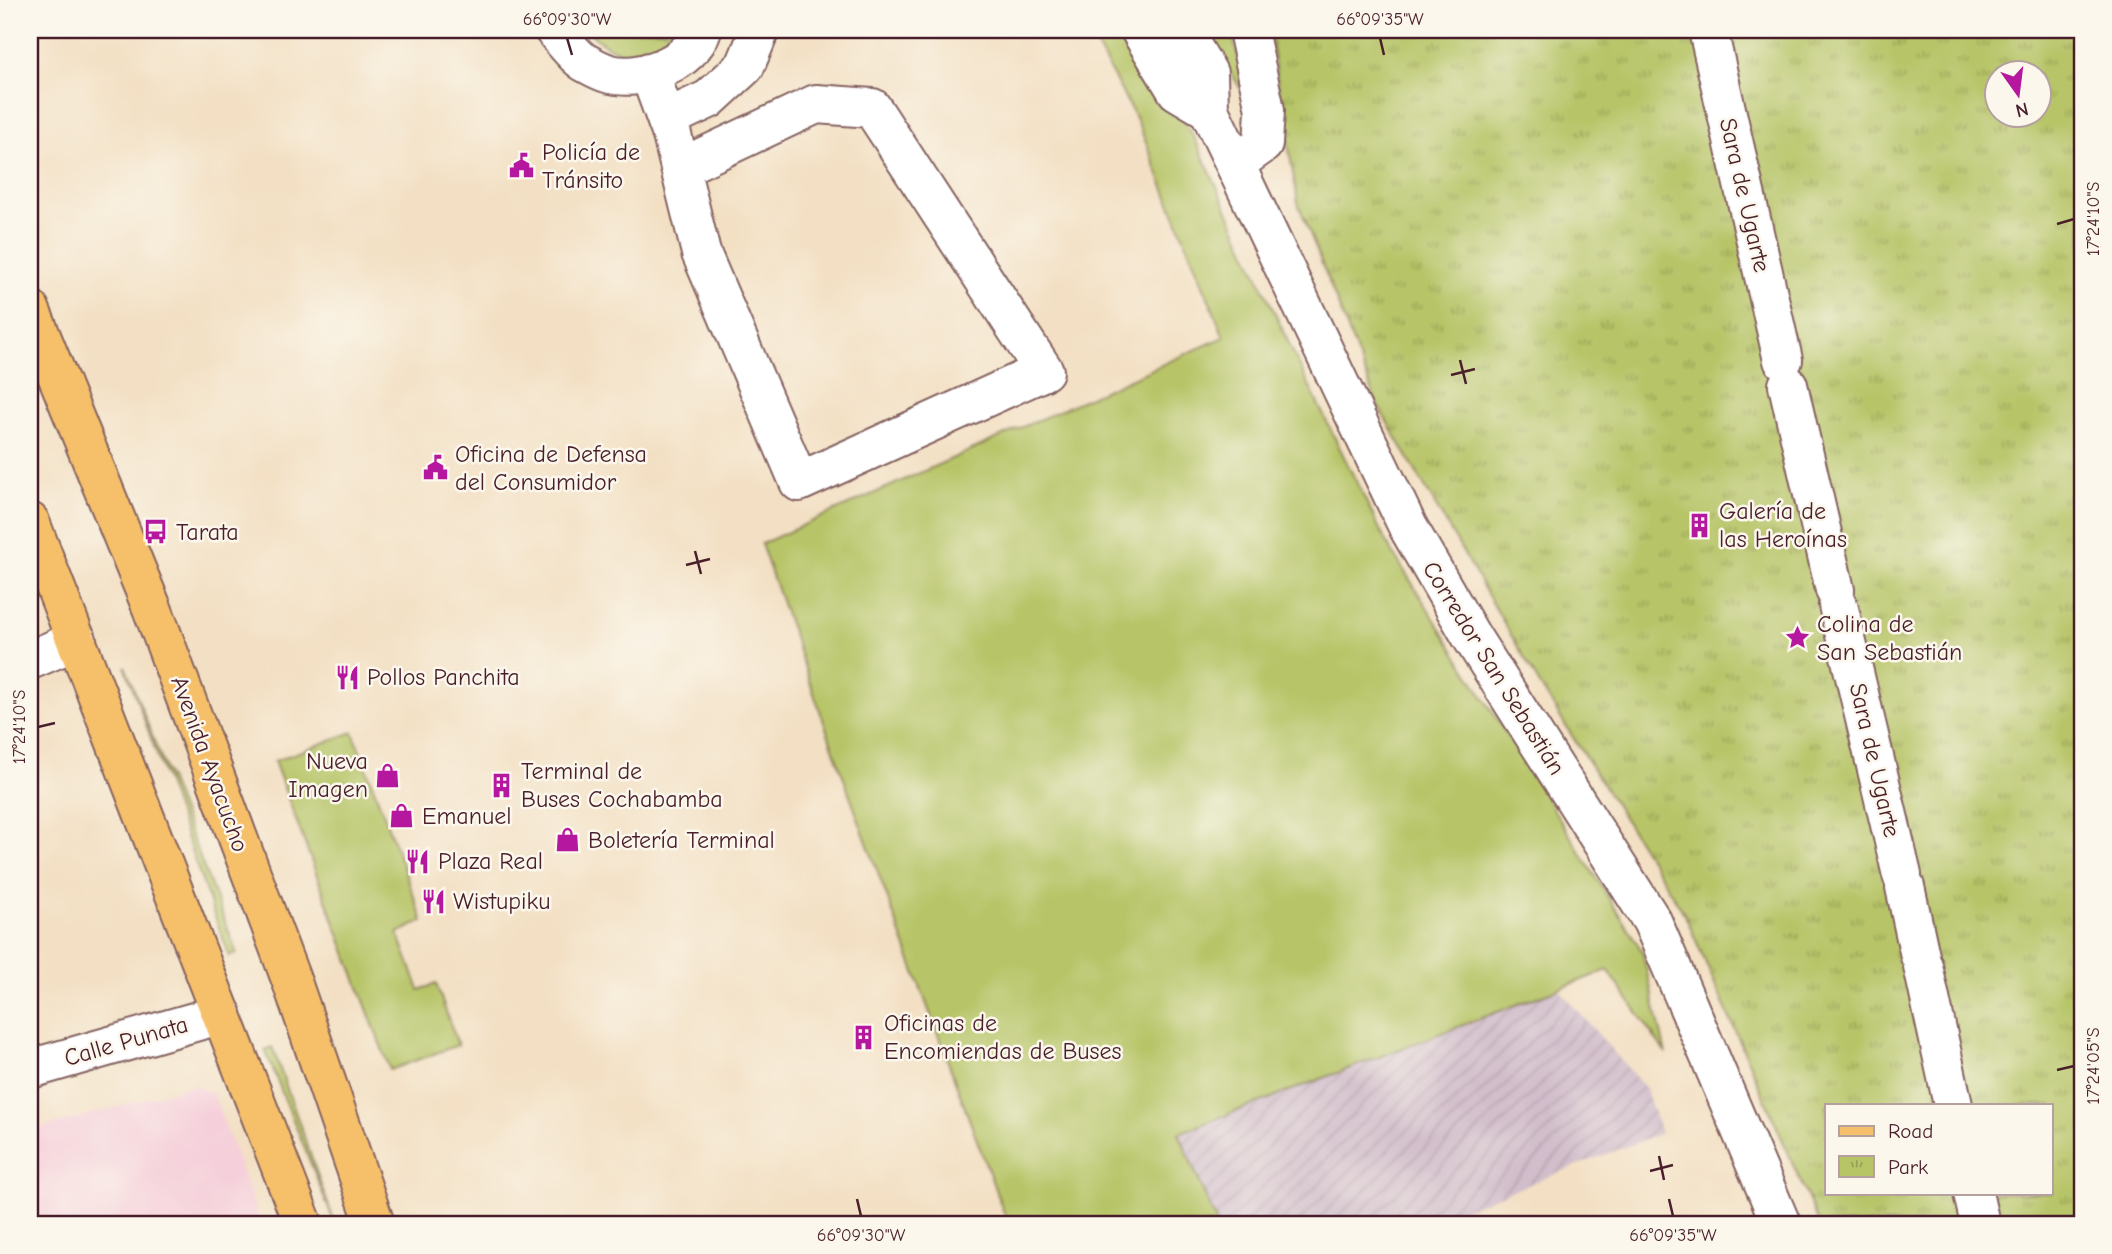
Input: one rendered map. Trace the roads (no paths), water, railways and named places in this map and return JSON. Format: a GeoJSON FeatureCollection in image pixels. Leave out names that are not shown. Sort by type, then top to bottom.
{"type":"FeatureCollection","features":[{"type":"Feature","properties":{"kind":"main road","name":"Avenida Ayacucho"},"geometry":{"type":"LineString","coordinates":[[30,309],[161,632],[293,985],[375,1224]]}},
{"type":"Feature","properties":{"kind":"main road"},"geometry":{"type":"LineString","coordinates":[[30,522],[303,1224]]}},
{"type":"Feature","properties":{"kind":"street"},"geometry":{"type":"LineString","coordinates":[[554,30],[582,61],[609,74],[637,76],[678,59],[698,41],[702,30]]}},
{"type":"Feature","properties":{"kind":"street"},"geometry":{"type":"LineString","coordinates":[[666,119],[709,100],[745,66],[760,30]]}},
{"type":"Feature","properties":{"kind":"street"},"geometry":{"type":"LineString","coordinates":[[1140,30],[1177,91],[1209,110]]}},
{"type":"Feature","properties":{"kind":"street","name":"Corredor San Sebastián"},"geometry":{"type":"LineString","coordinates":[[1182,30],[1208,73],[1209,110],[1408,527],[1471,636],[1652,921],[1781,1224]]}},
{"type":"Feature","properties":{"kind":"street"},"geometry":{"type":"LineString","coordinates":[[1236,164],[1263,144],[1265,110],[1248,30]]}},
{"type":"Feature","properties":{"kind":"street","name":"Sara de Ugarte"},"geometry":{"type":"LineString","coordinates":[[1708,30],[1953,1104]]}},
{"type":"Feature","properties":{"kind":"street"},"geometry":{"type":"LineString","coordinates":[[649,72],[666,119],[701,253],[799,482],[1044,371],[872,108],[816,104],[680,168]]}},
{"type":"Feature","properties":{"kind":"street"},"geometry":{"type":"LineString","coordinates":[[30,660],[77,640]]}},
{"type":"Feature","properties":{"kind":"street","name":"Calle Punata"},"geometry":{"type":"LineString","coordinates":[[30,1069],[222,1014]]}},
{"type":"Feature","properties":{"kind":"street"},"geometry":{"type":"LineString","coordinates":[[1973,1194],[1980,1224]]}},
{"type":"Feature","properties":{"kind":"place","name":"Policía de Tránsito"},"geometry":{"type":"Point","coordinates":[522,166]}},
{"type":"Feature","properties":{"kind":"place","name":"Oficina de Defensa del Consumidor"},"geometry":{"type":"Point","coordinates":[435,468]}},
{"type":"Feature","properties":{"kind":"place","name":"Galería de las Heroínas"},"geometry":{"type":"Point","coordinates":[1699,525]}},
{"type":"Feature","properties":{"kind":"place","name":"Tarata"},"geometry":{"type":"Point","coordinates":[156,532]}},
{"type":"Feature","properties":{"kind":"place","name":"Colina de San Sebastián"},"geometry":{"type":"Point","coordinates":[1797,638]}},
{"type":"Feature","properties":{"kind":"place","name":"Pollos Panchita"},"geometry":{"type":"Point","coordinates":[347,677]}},
{"type":"Feature","properties":{"kind":"place","name":"Nueva Imagen"},"geometry":{"type":"Point","coordinates":[388,775]}},
{"type":"Feature","properties":{"kind":"place","name":"Terminal de Buses Cochabamba"},"geometry":{"type":"Point","coordinates":[501,785]}},
{"type":"Feature","properties":{"kind":"place","name":"Emanuel"},"geometry":{"type":"Point","coordinates":[402,816]}},
{"type":"Feature","properties":{"kind":"place","name":"Boletería Terminal"},"geometry":{"type":"Point","coordinates":[568,840]}},
{"type":"Feature","properties":{"kind":"place","name":"Plaza Real"},"geometry":{"type":"Point","coordinates":[418,861]}},
{"type":"Feature","properties":{"kind":"place","name":"Wistupiku"},"geometry":{"type":"Point","coordinates":[433,901]}},
{"type":"Feature","properties":{"kind":"place","name":"Oficinas de Encomiendas de Buses"},"geometry":{"type":"Point","coordinates":[864,1037]}}]}
